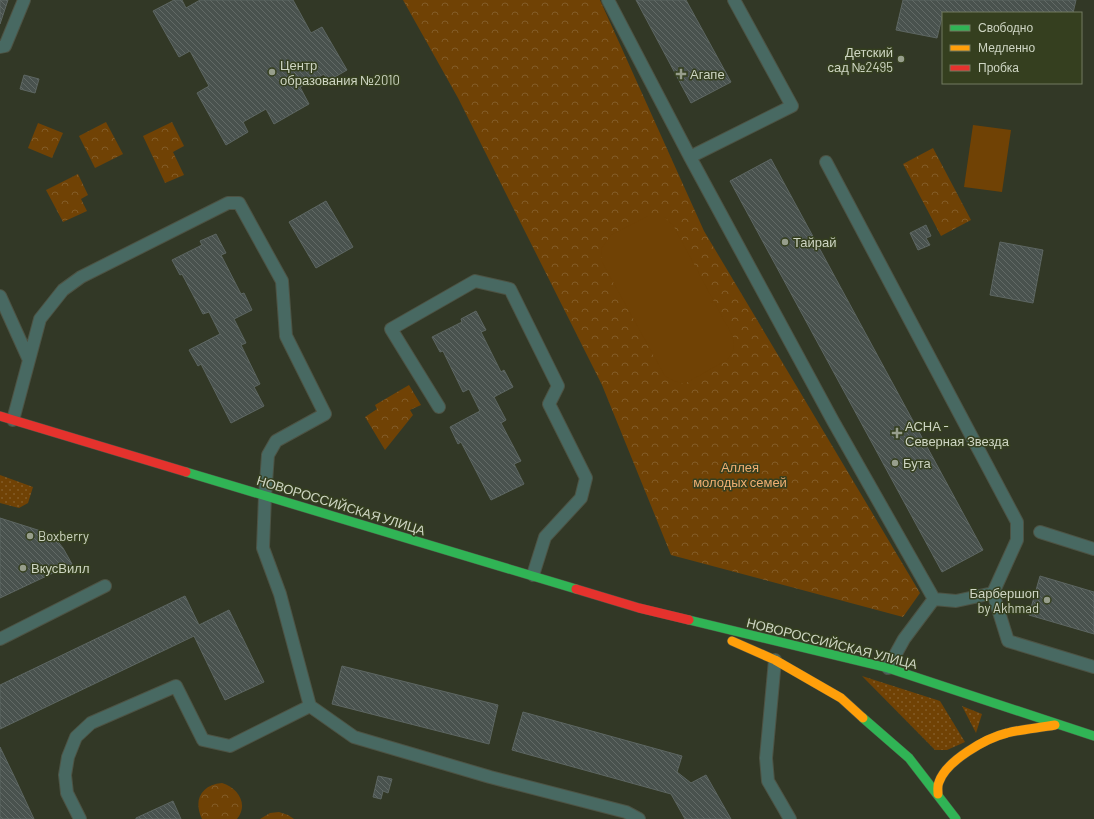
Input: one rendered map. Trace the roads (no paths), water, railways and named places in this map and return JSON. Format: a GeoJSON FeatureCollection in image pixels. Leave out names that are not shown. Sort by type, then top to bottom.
{"type":"FeatureCollection","features":[{"type":"Feature","properties":{"kind":"street","name":"НОВОРОССИЙСКАЯ УЛИЦА"},"geometry":{"type":"LineString","coordinates":[[0,416],[639,608],[888,668],[1094,736]]}},
{"type":"Feature","properties":{"kind":"street","name":"НОВОРОССИЙСКАЯ УЛИЦА"},"geometry":{"type":"LineString","coordinates":[[676,617],[775,660],[841,698],[909,758],[956,819]]}},
{"type":"Feature","properties":{"kind":"street"},"geometry":{"type":"LineString","coordinates":[[938,794],[938,781],[944,772],[975,747],[1005,733],[1058,725]]}},
{"type":"Feature","properties":{"kind":"lane"},"geometry":{"type":"LineString","coordinates":[[0,47],[5,46],[24,0]]}},
{"type":"Feature","properties":{"kind":"lane"},"geometry":{"type":"LineString","coordinates":[[608,0],[690,157],[833,421],[934,599]]}},
{"type":"Feature","properties":{"kind":"lane"},"geometry":{"type":"LineString","coordinates":[[690,157],[792,106],[734,0]]}},
{"type":"Feature","properties":{"kind":"lane"},"geometry":{"type":"LineString","coordinates":[[826,162],[1017,522],[1017,540],[994,593],[1008,641],[1094,667]]}},
{"type":"Feature","properties":{"kind":"lane"},"geometry":{"type":"LineString","coordinates":[[13,420],[40,320],[63,290],[81,277],[228,203],[239,203],[282,282],[286,336],[325,414],[276,441],[268,455],[265,496],[264,548],[280,594],[310,706],[354,737],[490,777],[626,812],[639,819]]}},
{"type":"Feature","properties":{"kind":"lane"},"geometry":{"type":"LineString","coordinates":[[439,407],[391,329],[475,281],[510,289],[558,386],[549,404],[586,478],[581,498],[545,537],[533,575]]}},
{"type":"Feature","properties":{"kind":"lane"},"geometry":{"type":"LineString","coordinates":[[0,296],[29,360]]}},
{"type":"Feature","properties":{"kind":"lane"},"geometry":{"type":"LineString","coordinates":[[1040,532],[1094,549]]}},
{"type":"Feature","properties":{"kind":"lane"},"geometry":{"type":"LineString","coordinates":[[0,639],[105,586]]}},
{"type":"Feature","properties":{"kind":"lane"},"geometry":{"type":"LineString","coordinates":[[934,599],[956,601],[994,593]]}},
{"type":"Feature","properties":{"kind":"lane"},"geometry":{"type":"LineString","coordinates":[[888,668],[904,639],[934,599]]}},
{"type":"Feature","properties":{"kind":"lane"},"geometry":{"type":"LineString","coordinates":[[775,660],[766,758],[768,781],[790,819]]}},
{"type":"Feature","properties":{"kind":"lane"},"geometry":{"type":"LineString","coordinates":[[80,819],[67,793],[65,775],[68,757],[76,737],[91,724],[176,686],[203,740],[230,746],[310,706]]}},
{"type":"Feature","properties":{"kind":"place","name":"Детский сад №2495"},"geometry":{"type":"Point","coordinates":[901,59]}},
{"type":"Feature","properties":{"kind":"place","name":"Центр образования №2010"},"geometry":{"type":"Point","coordinates":[272,72]}},
{"type":"Feature","properties":{"kind":"place","name":"Агапе"},"geometry":{"type":"Point","coordinates":[681,74]}},
{"type":"Feature","properties":{"kind":"place","name":"Тайрай"},"geometry":{"type":"Point","coordinates":[785,242]}},
{"type":"Feature","properties":{"kind":"place","name":"АСНА - Северная Звезда"},"geometry":{"type":"Point","coordinates":[897,433]}},
{"type":"Feature","properties":{"kind":"place","name":"Бута"},"geometry":{"type":"Point","coordinates":[895,463]}},
{"type":"Feature","properties":{"kind":"place","name":"Boxberry"},"geometry":{"type":"Point","coordinates":[30,536]}},
{"type":"Feature","properties":{"kind":"place","name":"ВкусВилл"},"geometry":{"type":"Point","coordinates":[23,568]}},
{"type":"Feature","properties":{"kind":"place","name":"Барбершоп by Akhmad"},"geometry":{"type":"Point","coordinates":[1047,600]}},
{"type":"Feature","properties":{"kind":"park label","name":"Аллея молодых семей"},"geometry":{"type":"Point","coordinates":[740,474]}}]}
